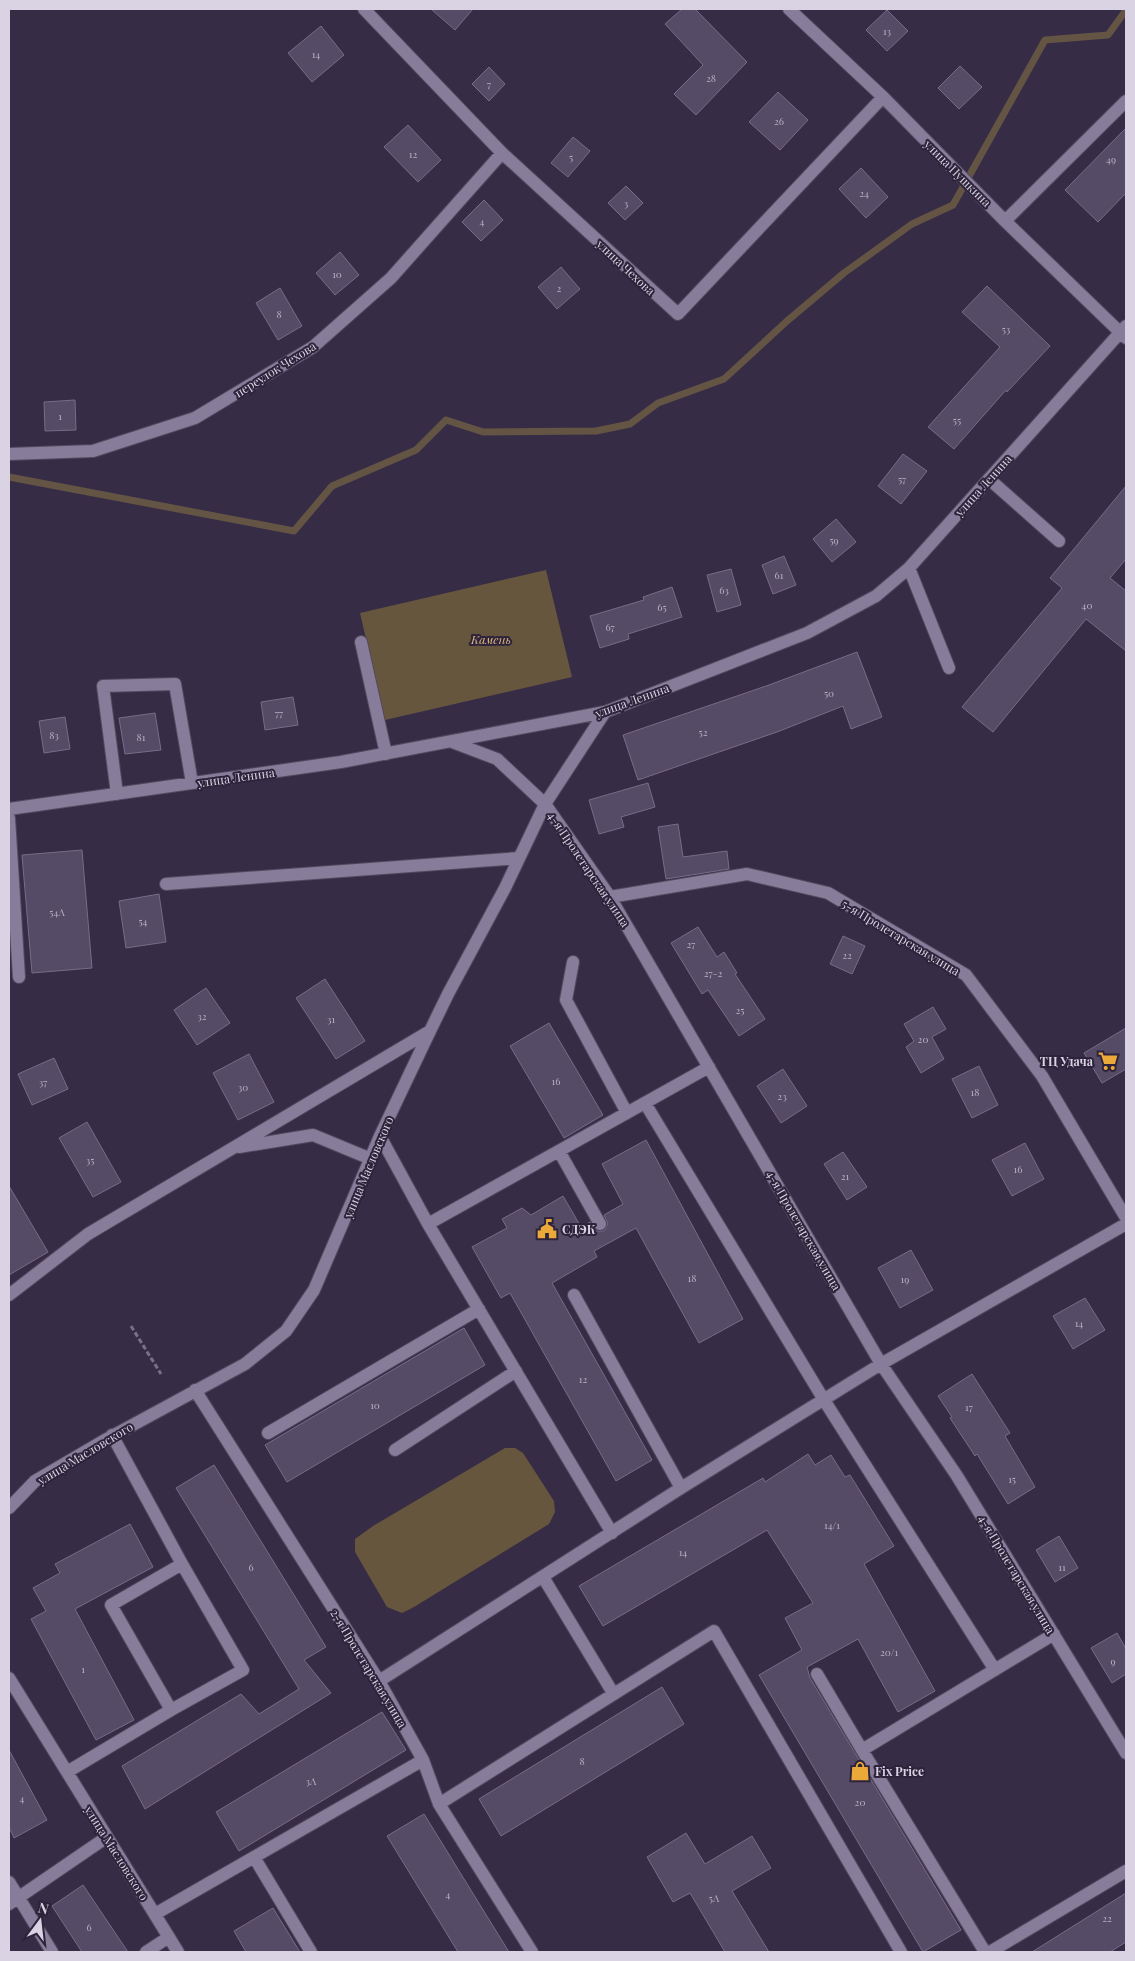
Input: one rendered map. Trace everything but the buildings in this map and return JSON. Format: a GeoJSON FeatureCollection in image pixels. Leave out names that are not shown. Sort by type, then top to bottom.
{"type":"FeatureCollection","features":[{"type":"Feature","properties":{"kind":"street","name":"улица Чехова"},"geometry":{"type":"LineString","coordinates":[[364,9],[502,153],[678,314],[883,97]]}},
{"type":"Feature","properties":{"kind":"street","name":"улица Пушкина"},"geometry":{"type":"LineString","coordinates":[[789,9],[883,97],[1005,221],[1124,332]]}},
{"type":"Feature","properties":{"kind":"street"},"geometry":{"type":"LineString","coordinates":[[1005,221],[1126,102]]}},
{"type":"Feature","properties":{"kind":"street","name":"переулок Чехова"},"geometry":{"type":"LineString","coordinates":[[9,454],[93,451],[195,418],[313,347],[391,278],[502,153]]}},
{"type":"Feature","properties":{"kind":"street","name":"улица Ленина"},"geometry":{"type":"LineString","coordinates":[[9,809],[340,762],[605,712],[807,633],[876,596],[909,568],[1124,332]]}},
{"type":"Feature","properties":{"kind":"street"},"geometry":{"type":"LineString","coordinates":[[989,479],[1059,540]]}},
{"type":"Feature","properties":{"kind":"street"},"geometry":{"type":"LineString","coordinates":[[909,568],[949,668]]}},
{"type":"Feature","properties":{"kind":"street"},"geometry":{"type":"LineString","coordinates":[[361,642],[386,754]]}},
{"type":"Feature","properties":{"kind":"street"},"geometry":{"type":"LineString","coordinates":[[117,794],[103,686],[175,684],[192,783]]}},
{"type":"Feature","properties":{"kind":"street","name":"улица Масловского"},"geometry":{"type":"LineString","coordinates":[[9,1508],[35,1481],[112,1435],[245,1364],[286,1331],[314,1290],[380,1136],[430,1031],[545,804],[605,712]]}},
{"type":"Feature","properties":{"kind":"street","name":"4-я Пролетарская улица"},"geometry":{"type":"LineString","coordinates":[[451,742],[497,759],[545,804],[610,897],[881,1364],[957,1476],[1126,1753]]}},
{"type":"Feature","properties":{"kind":"street"},"geometry":{"type":"LineString","coordinates":[[9,818],[19,977]]}},
{"type":"Feature","properties":{"kind":"street"},"geometry":{"type":"LineString","coordinates":[[166,884],[519,858]]}},
{"type":"Feature","properties":{"kind":"street","name":"5-я Пролетарская улица"},"geometry":{"type":"LineString","coordinates":[[610,897],[747,874],[828,893],[966,975],[1042,1076],[1126,1218]]}},
{"type":"Feature","properties":{"kind":"street"},"geometry":{"type":"LineString","coordinates":[[573,962],[566,1000],[627,1113]]}},
{"type":"Feature","properties":{"kind":"street"},"geometry":{"type":"LineString","coordinates":[[9,1295],[88,1234],[430,1031]]}},
{"type":"Feature","properties":{"kind":"street"},"geometry":{"type":"LineString","coordinates":[[428,1224],[709,1067]]}},
{"type":"Feature","properties":{"kind":"street"},"geometry":{"type":"LineString","coordinates":[[645,1103],[824,1400],[995,1670]]}},
{"type":"Feature","properties":{"kind":"street"},"geometry":{"type":"LineString","coordinates":[[232,1149],[313,1135],[370,1159]]}},
{"type":"Feature","properties":{"kind":"street"},"geometry":{"type":"LineString","coordinates":[[380,1136],[428,1224],[612,1533]]}},
{"type":"Feature","properties":{"kind":"street"},"geometry":{"type":"LineString","coordinates":[[559,1151],[600,1224]]}},
{"type":"Feature","properties":{"kind":"street"},"geometry":{"type":"LineString","coordinates":[[379,1681],[681,1488],[881,1364],[1126,1224]]}},
{"type":"Feature","properties":{"kind":"street"},"geometry":{"type":"LineString","coordinates":[[574,1295],[681,1488]]}},
{"type":"Feature","properties":{"kind":"street"},"geometry":{"type":"LineString","coordinates":[[268,1433],[479,1309]]}},
{"type":"Feature","properties":{"kind":"street"},"geometry":{"type":"LineString","coordinates":[[395,1450],[516,1371]]}},
{"type":"Feature","properties":{"kind":"street","name":"2-я Пролетарская улица"},"geometry":{"type":"LineString","coordinates":[[196,1390],[379,1681],[423,1760],[439,1804],[532,1952]]}},
{"type":"Feature","properties":{"kind":"street"},"geometry":{"type":"LineString","coordinates":[[67,1772],[243,1670],[182,1564],[112,1435]]}},
{"type":"Feature","properties":{"kind":"street"},"geometry":{"type":"LineString","coordinates":[[171,1710],[111,1605],[182,1564]]}},
{"type":"Feature","properties":{"kind":"street"},"geometry":{"type":"LineString","coordinates":[[543,1577],[614,1693]]}},
{"type":"Feature","properties":{"kind":"street"},"geometry":{"type":"LineString","coordinates":[[439,1804],[714,1631],[901,1952]]}},
{"type":"Feature","properties":{"kind":"street"},"geometry":{"type":"LineString","coordinates":[[862,1750],[1054,1634]]}},
{"type":"Feature","properties":{"kind":"street"},"geometry":{"type":"LineString","coordinates":[[817,1674],[985,1952]]}},
{"type":"Feature","properties":{"kind":"street","name":"улица Масловского"},"geometry":{"type":"LineString","coordinates":[[10,1683],[178,1952]]}},
{"type":"Feature","properties":{"kind":"street"},"geometry":{"type":"LineString","coordinates":[[155,1914],[423,1760]]}},
{"type":"Feature","properties":{"kind":"street"},"geometry":{"type":"LineString","coordinates":[[14,1900],[107,1837]]}},
{"type":"Feature","properties":{"kind":"street"},"geometry":{"type":"LineString","coordinates":[[254,1857],[311,1952]]}},
{"type":"Feature","properties":{"kind":"street"},"geometry":{"type":"LineString","coordinates":[[990,1952],[1126,1871]]}},
{"type":"Feature","properties":{"kind":"street"},"geometry":{"type":"LineString","coordinates":[[9,1882],[14,1900],[52,1952]]}},
{"type":"Feature","properties":{"kind":"street"},"geometry":{"type":"LineString","coordinates":[[146,1952],[169,1937]]}},
{"type":"Feature","properties":{"kind":"path"},"geometry":{"type":"LineString","coordinates":[[131,1326],[161,1374]]}},
{"type":"Feature","properties":{"kind":"green space","name":"Камень"},"geometry":{"type":"Polygon","coordinates":[[[546,570],[572,677],[385,720],[360,613],[546,570]]]}},
{"type":"Feature","properties":{"kind":"green space"},"geometry":{"type":"Polygon","coordinates":[[[505,1448],[515,1448],[523,1453],[554,1501],[555,1512],[549,1524],[414,1607],[402,1613],[387,1607],[355,1552],[355,1539],[373,1526],[505,1448]]]}},
{"type":"Feature","properties":{"kind":"waterway"},"geometry":{"type":"LineString","coordinates":[[9,477],[294,531],[332,486],[416,450],[446,420],[483,432],[596,431],[630,424],[658,403],[724,379],[787,321],[844,273],[912,224],[953,205],[1045,40],[1108,35],[1126,10]]}},
{"type":"Feature","properties":{"kind":"place","name":"ТЦ Удача"},"geometry":{"type":"Point","coordinates":[1108,1061]}},
{"type":"Feature","properties":{"kind":"place","name":"СДЭК"},"geometry":{"type":"Point","coordinates":[547,1229]}},
{"type":"Feature","properties":{"kind":"place","name":"Fix Price"},"geometry":{"type":"Point","coordinates":[860,1771]}}]}
